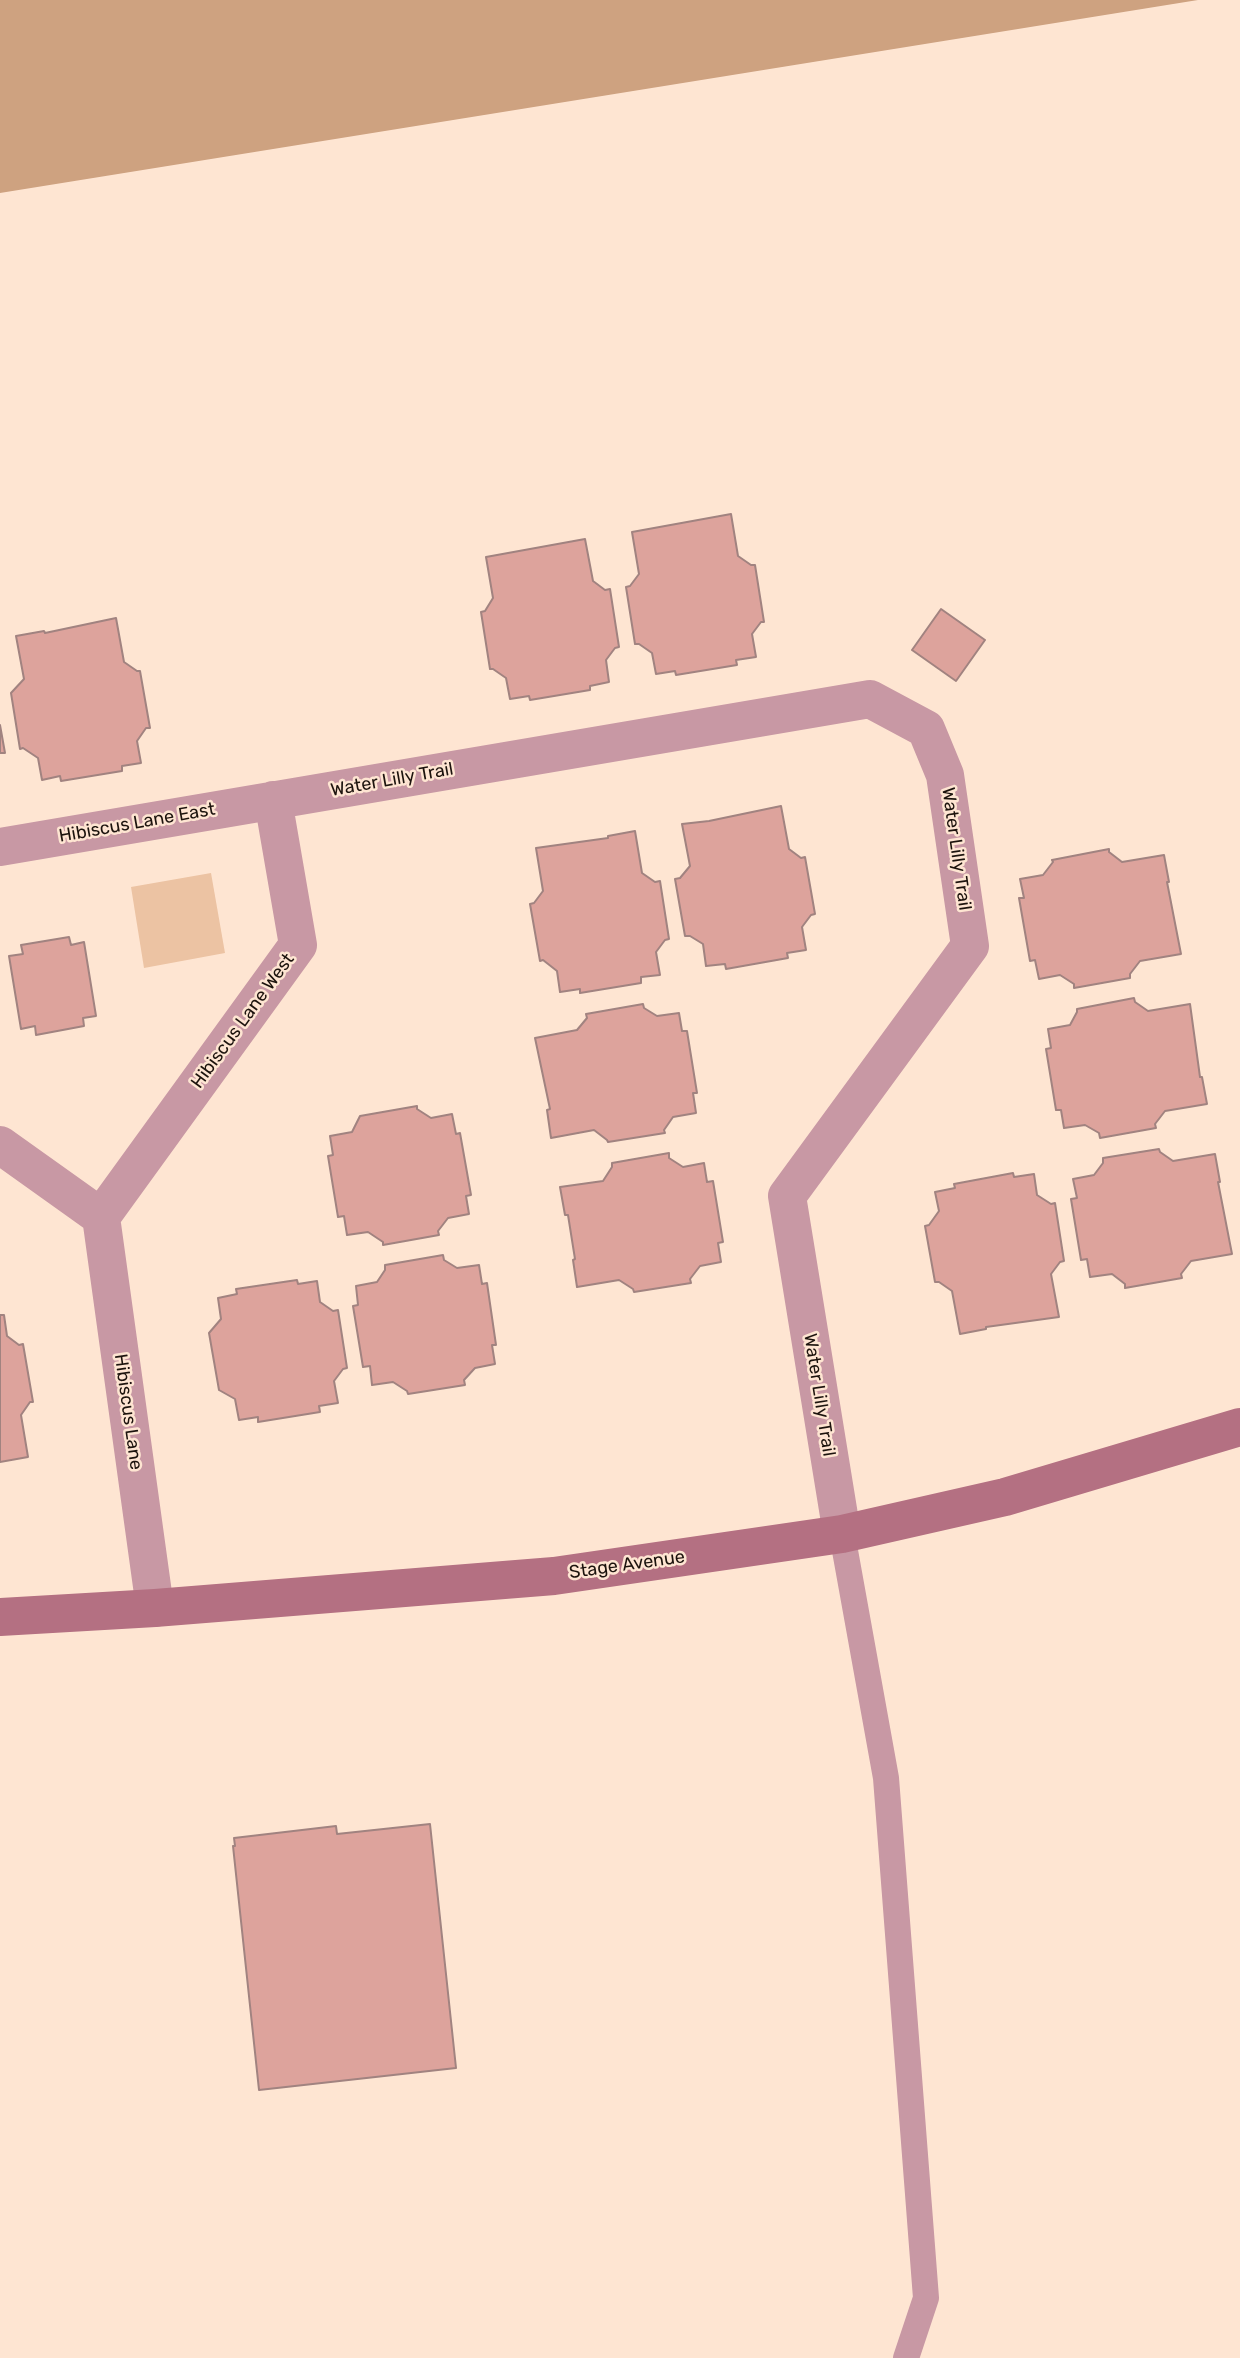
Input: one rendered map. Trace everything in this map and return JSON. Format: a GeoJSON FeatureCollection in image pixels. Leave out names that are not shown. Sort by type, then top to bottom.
{"type":"FeatureCollection","features":[{"type":"Feature","properties":{"kind":"main road","name":"Stage Avenue"},"geometry":{"type":"LineString","coordinates":[[0,1617],[155,1608],[554,1576],[842,1534],[1005,1497],[1240,1427]]}},
{"type":"Feature","properties":{"kind":"street","name":"Water Lilly Trail"},"geometry":{"type":"LineString","coordinates":[[273,800],[870,699],[926,729],[945,775],[970,946],[788,1196],[842,1534]]}},
{"type":"Feature","properties":{"kind":"street","name":"Hibiscus Lane East"},"geometry":{"type":"LineString","coordinates":[[0,846],[273,800]]}},
{"type":"Feature","properties":{"kind":"street","name":"Hibiscus Lane West"},"geometry":{"type":"LineString","coordinates":[[102,1217],[298,945],[273,800]]}},
{"type":"Feature","properties":{"kind":"street"},"geometry":{"type":"LineString","coordinates":[[0,1145],[102,1217]]}},
{"type":"Feature","properties":{"kind":"street","name":"Hibiscus Lane"},"geometry":{"type":"LineString","coordinates":[[102,1217],[155,1608]]}},
{"type":"Feature","properties":{"kind":"lane"},"geometry":{"type":"LineString","coordinates":[[842,1534],[886,1778],[901,1969],[926,2298],[906,2358]]}},
{"type":"Feature","properties":{"kind":"shaded area"},"geometry":{"type":"Polygon","coordinates":[[[0,0],[1198,0],[0,193],[0,0]]]}},
{"type":"Feature","properties":{"kind":"shaded area"},"geometry":{"type":"Polygon","coordinates":[[[211,873],[225,953],[144,968],[131,887],[211,873]]]}},
{"type":"Feature","properties":{"kind":"building"},"geometry":{"type":"Polygon","coordinates":[[[731,514],[738,556],[755,565],[764,622],[761,622],[752,634],[756,657],[736,660],[737,665],[676,675],[675,671],[656,674],[652,653],[635,644],[626,587],[630,586],[639,574],[632,532],[731,514]]]}},
{"type":"Feature","properties":{"kind":"building"},"geometry":{"type":"Polygon","coordinates":[[[585,539],[593,581],[605,590],[610,589],[619,647],[615,648],[606,660],[609,682],[590,686],[590,690],[530,700],[529,696],[510,699],[506,678],[490,669],[481,612],[485,611],[493,598],[486,557],[585,539]]]}},
{"type":"Feature","properties":{"kind":"building"},"geometry":{"type":"Polygon","coordinates":[[[941,609],[985,640],[956,681],[912,650],[941,609]]]}},
{"type":"Feature","properties":{"kind":"building"},"geometry":{"type":"Polygon","coordinates":[[[116,618],[124,662],[140,671],[150,728],[146,728],[137,741],[141,763],[122,766],[122,771],[61,781],[60,776],[42,780],[38,758],[23,748],[20,749],[11,693],[24,679],[16,636],[45,633],[116,618]]]}},
{"type":"Feature","properties":{"kind":"building"},"geometry":{"type":"Polygon","coordinates":[[[0,725],[5,753],[0,753],[0,725]]]}},
{"type":"Feature","properties":{"kind":"building"},"geometry":{"type":"Polygon","coordinates":[[[781,806],[789,849],[801,858],[805,857],[815,914],[811,915],[802,927],[806,950],[787,953],[788,958],[726,969],[725,964],[706,966],[703,944],[685,936],[675,879],[680,878],[690,866],[682,824],[781,806]]]}},
{"type":"Feature","properties":{"kind":"building"},"geometry":{"type":"Polygon","coordinates":[[[635,831],[642,873],[655,882],[660,881],[669,939],[665,940],[656,952],[660,975],[641,977],[641,983],[580,993],[580,989],[560,992],[557,971],[543,960],[540,961],[530,904],[534,903],[543,891],[536,848],[608,838],[635,831]]]}},
{"type":"Feature","properties":{"kind":"building"},"geometry":{"type":"Polygon","coordinates":[[[1109,849],[1109,852],[1122,862],[1164,855],[1181,954],[1140,961],[1130,978],[1074,988],[1074,984],[1060,975],[1039,979],[1035,960],[1030,961],[1019,898],[1024,898],[1020,879],[1043,875],[1052,860],[1109,849]]]}},
{"type":"Feature","properties":{"kind":"building"},"geometry":{"type":"Polygon","coordinates":[[[69,937],[71,945],[84,942],[96,1016],[83,1018],[84,1026],[36,1035],[35,1026],[21,1029],[9,956],[23,954],[21,945],[69,937]]]}},
{"type":"Feature","properties":{"kind":"building"},"geometry":{"type":"Polygon","coordinates":[[[1134,998],[1135,1002],[1148,1011],[1190,1004],[1200,1077],[1207,1104],[1165,1111],[1155,1124],[1156,1128],[1100,1138],[1099,1133],[1085,1125],[1064,1128],[1061,1110],[1056,1110],[1046,1049],[1051,1048],[1048,1029],[1070,1025],[1077,1009],[1134,998]]]}},
{"type":"Feature","properties":{"kind":"building"},"geometry":{"type":"Polygon","coordinates":[[[643,1004],[644,1008],[657,1016],[679,1013],[682,1031],[687,1031],[697,1093],[693,1093],[696,1113],[673,1117],[664,1130],[665,1133],[608,1142],[594,1130],[551,1138],[547,1110],[550,1109],[535,1038],[577,1030],[587,1018],[586,1014],[643,1004]]]}},
{"type":"Feature","properties":{"kind":"building"},"geometry":{"type":"Polygon","coordinates":[[[417,1106],[417,1109],[431,1118],[452,1114],[456,1134],[460,1133],[471,1195],[466,1196],[469,1214],[448,1218],[438,1231],[439,1235],[383,1245],[383,1242],[368,1232],[347,1235],[344,1216],[338,1217],[328,1156],[333,1155],[330,1136],[352,1132],[360,1116],[417,1106]]]}},
{"type":"Feature","properties":{"kind":"building"},"geometry":{"type":"Polygon","coordinates":[[[1159,1149],[1173,1161],[1215,1154],[1232,1254],[1191,1261],[1181,1274],[1182,1278],[1125,1288],[1125,1284],[1112,1274],[1090,1277],[1087,1259],[1081,1260],[1071,1199],[1077,1198],[1073,1179],[1094,1175],[1103,1163],[1103,1158],[1159,1149]]]}},
{"type":"Feature","properties":{"kind":"building"},"geometry":{"type":"Polygon","coordinates":[[[669,1153],[669,1158],[683,1167],[704,1163],[707,1182],[713,1181],[723,1242],[718,1243],[721,1262],[700,1266],[690,1279],[691,1283],[634,1292],[619,1280],[577,1287],[568,1215],[565,1215],[560,1187],[603,1181],[612,1163],[669,1153]]]}},
{"type":"Feature","properties":{"kind":"building"},"geometry":{"type":"Polygon","coordinates":[[[1013,1173],[1014,1177],[1034,1174],[1037,1195],[1051,1204],[1055,1203],[1064,1261],[1060,1262],[1051,1274],[1059,1317],[986,1327],[960,1334],[952,1291],[935,1282],[925,1226],[929,1225],[939,1211],[935,1192],[955,1188],[954,1184],[1013,1173]]]}},
{"type":"Feature","properties":{"kind":"building"},"geometry":{"type":"Polygon","coordinates":[[[443,1255],[444,1260],[457,1268],[479,1265],[482,1284],[487,1283],[496,1345],[492,1345],[495,1364],[475,1368],[464,1380],[465,1385],[408,1394],[393,1382],[372,1385],[370,1366],[363,1367],[353,1306],[358,1305],[356,1286],[377,1282],[385,1270],[385,1265],[443,1255]]]}},
{"type":"Feature","properties":{"kind":"building"},"geometry":{"type":"Polygon","coordinates":[[[297,1280],[298,1284],[317,1281],[320,1302],[333,1311],[338,1310],[347,1368],[343,1369],[334,1381],[338,1403],[319,1406],[320,1412],[258,1422],[258,1417],[239,1420],[235,1399],[219,1390],[209,1333],[221,1319],[218,1298],[237,1294],[236,1289],[297,1280]]]}},
{"type":"Feature","properties":{"kind":"building"},"geometry":{"type":"Polygon","coordinates":[[[0,1315],[4,1315],[7,1336],[19,1345],[23,1344],[33,1402],[30,1402],[21,1415],[28,1457],[0,1462],[0,1315]]]}},
{"type":"Feature","properties":{"kind":"building"},"geometry":{"type":"Polygon","coordinates":[[[430,1824],[456,2068],[259,2090],[234,1838],[336,1826],[337,1834],[430,1824]]]}}]}
